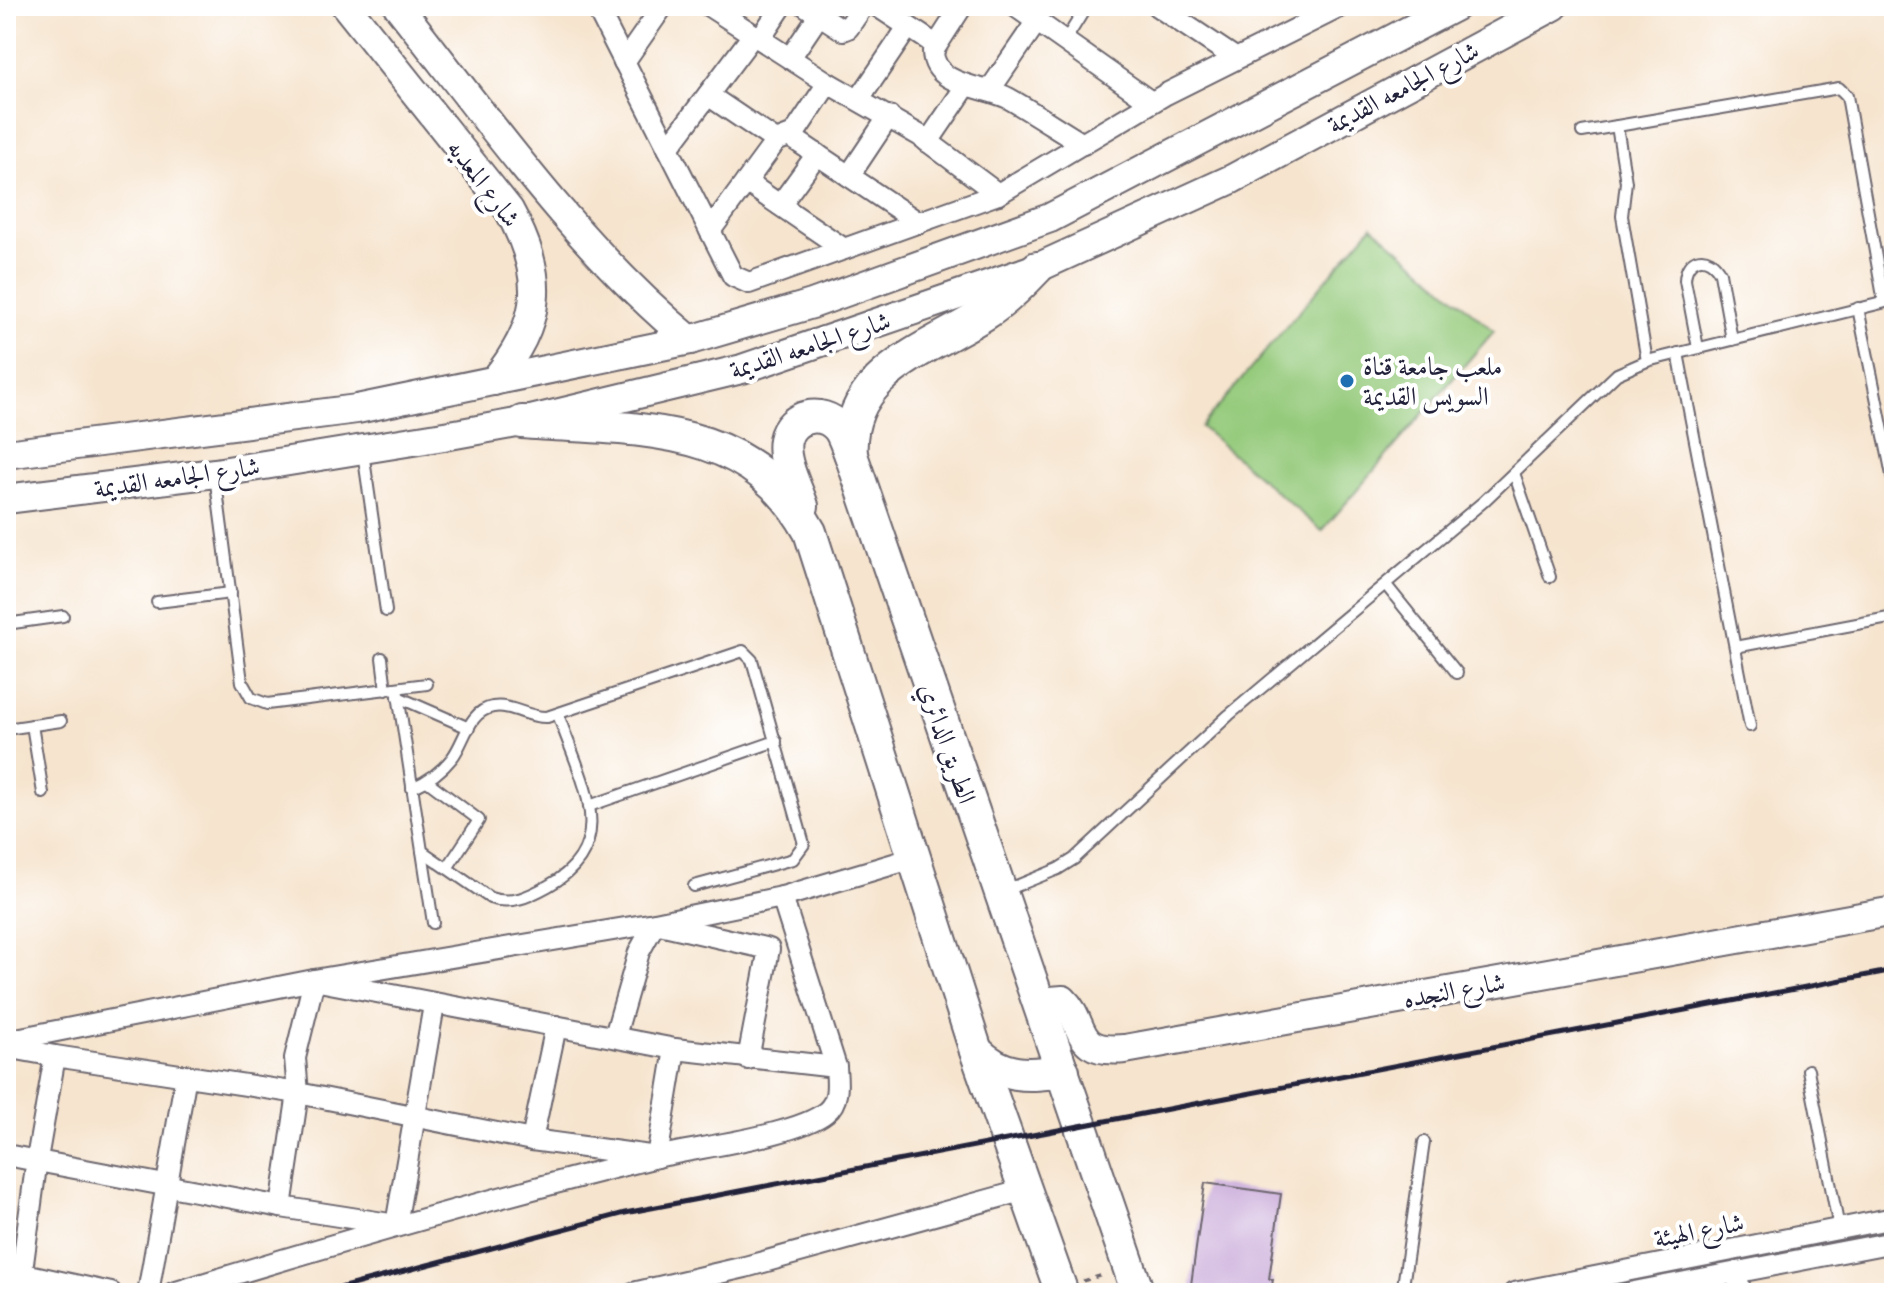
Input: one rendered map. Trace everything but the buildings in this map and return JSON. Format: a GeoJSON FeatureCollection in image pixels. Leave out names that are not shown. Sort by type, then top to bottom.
{"type":"FeatureCollection","features":[{"type":"Feature","properties":{"kind":"main road","name":"شارع المعديه"},"geometry":{"type":"LineString","coordinates":[[346,6],[509,210],[527,243],[535,280],[531,317],[517,352],[494,381]]}},
{"type":"Feature","properties":{"kind":"main road","name":"شارع المعديه"},"geometry":{"type":"LineString","coordinates":[[398,6],[604,260],[690,340]]}},
{"type":"Feature","properties":{"kind":"main road","name":"شارع الجامعه القديمة"},"geometry":{"type":"LineString","coordinates":[[6,454],[357,409],[690,340],[812,304],[1050,218],[1422,14],[1456,6]]}},
{"type":"Feature","properties":{"kind":"main road","name":"شارع الجامعه القديمة"},"geometry":{"type":"LineString","coordinates":[[6,499],[215,473],[522,422],[742,369],[1037,268],[1232,179],[1554,6]]}},
{"type":"Feature","properties":{"kind":"main road"},"geometry":{"type":"LineString","coordinates":[[389,60],[421,36]]}},
{"type":"Feature","properties":{"kind":"main road","name":"الطريق الدائري"},"geometry":{"type":"LineString","coordinates":[[1037,268],[997,306],[875,381],[855,414],[851,455],[998,893],[1063,1071],[1138,1293]]}},
{"type":"Feature","properties":{"kind":"main road"},"geometry":{"type":"LineString","coordinates":[[851,455],[840,429],[829,419],[815,415],[801,419],[790,428],[785,441],[786,455],[810,532],[976,1051],[1025,1190],[1070,1288]]}},
{"type":"Feature","properties":{"kind":"main road"},"geometry":{"type":"LineString","coordinates":[[522,422],[678,435],[714,444],[763,472],[790,499],[810,532]]}},
{"type":"Feature","properties":{"kind":"main road","name":"شارع النجده"},"geometry":{"type":"LineString","coordinates":[[1038,1002],[1063,1000],[1079,1030],[1092,1044],[1112,1050],[1125,1049],[1894,911]]}},
{"type":"Feature","properties":{"kind":"main road"},"geometry":{"type":"LineString","coordinates":[[976,1051],[989,1064],[1006,1073],[1024,1076],[1063,1071]]}},
{"type":"Feature","properties":{"kind":"street"},"geometry":{"type":"LineString","coordinates":[[596,6],[733,276],[744,283],[998,194],[1151,102],[1235,58],[1316,10],[1342,6]]}},
{"type":"Feature","properties":{"kind":"street"},"geometry":{"type":"LineString","coordinates":[[624,62],[663,6]]}},
{"type":"Feature","properties":{"kind":"street"},"geometry":{"type":"LineString","coordinates":[[709,6],[828,83],[889,116],[998,194]]}},
{"type":"Feature","properties":{"kind":"street"},"geometry":{"type":"LineString","coordinates":[[668,148],[782,6]]}},
{"type":"Feature","properties":{"kind":"street"},"geometry":{"type":"LineString","coordinates":[[790,58],[813,10],[845,30],[863,6]]}},
{"type":"Feature","properties":{"kind":"street"},"geometry":{"type":"LineString","coordinates":[[877,6],[936,45]]}},
{"type":"Feature","properties":{"kind":"street"},"geometry":{"type":"LineString","coordinates":[[962,6],[936,45],[936,63],[966,86],[1005,96],[1083,144]]}},
{"type":"Feature","properties":{"kind":"street"},"geometry":{"type":"LineString","coordinates":[[1015,6],[1151,102]]}},
{"type":"Feature","properties":{"kind":"street"},"geometry":{"type":"LineString","coordinates":[[1157,6],[1235,58]]}},
{"type":"Feature","properties":{"kind":"street"},"geometry":{"type":"LineString","coordinates":[[989,91],[1037,21]]}},
{"type":"Feature","properties":{"kind":"street"},"geometry":{"type":"LineString","coordinates":[[860,98],[908,27]]}},
{"type":"Feature","properties":{"kind":"street"},"geometry":{"type":"LineString","coordinates":[[710,231],[828,83]]}},
{"type":"Feature","properties":{"kind":"street"},"geometry":{"type":"LineString","coordinates":[[928,142],[966,86]]}},
{"type":"Feature","properties":{"kind":"street"},"geometry":{"type":"LineString","coordinates":[[708,95],[783,139],[817,154],[919,223]]}},
{"type":"Feature","properties":{"kind":"street"},"geometry":{"type":"LineString","coordinates":[[849,176],[889,116]]}},
{"type":"Feature","properties":{"kind":"street"},"geometry":{"type":"LineString","coordinates":[[780,205],[817,154]]}},
{"type":"Feature","properties":{"kind":"street"},"geometry":{"type":"LineString","coordinates":[[746,182],[844,249]]}},
{"type":"Feature","properties":{"kind":"street"},"geometry":{"type":"LineString","coordinates":[[6,1044],[314,980],[655,923],[782,897],[914,858]]}},
{"type":"Feature","properties":{"kind":"street"},"geometry":{"type":"LineString","coordinates":[[173,1293],[396,1225],[657,1157],[805,1124],[828,1111],[837,1093],[836,1067],[782,897]]}},
{"type":"Feature","properties":{"kind":"street"},"geometry":{"type":"LineString","coordinates":[[655,923],[769,949],[796,941]]}},
{"type":"Feature","properties":{"kind":"street"},"geometry":{"type":"LineString","coordinates":[[615,1036],[639,952],[655,923]]}},
{"type":"Feature","properties":{"kind":"street"},"geometry":{"type":"LineString","coordinates":[[748,1059],[769,949]]}},
{"type":"Feature","properties":{"kind":"street"},"geometry":{"type":"LineString","coordinates":[[314,980],[675,1049],[836,1067]]}},
{"type":"Feature","properties":{"kind":"street"},"geometry":{"type":"LineString","coordinates":[[281,1207],[298,1093],[295,1058],[314,980]]}},
{"type":"Feature","properties":{"kind":"street"},"geometry":{"type":"LineString","coordinates":[[396,1225],[434,1005]]}},
{"type":"Feature","properties":{"kind":"street"},"geometry":{"type":"LineString","coordinates":[[532,1140],[556,1026]]}},
{"type":"Feature","properties":{"kind":"street"},"geometry":{"type":"LineString","coordinates":[[6,1044],[55,1056],[298,1093],[532,1140],[657,1157]]}},
{"type":"Feature","properties":{"kind":"street"},"geometry":{"type":"LineString","coordinates":[[657,1157],[675,1049]]}},
{"type":"Feature","properties":{"kind":"street"},"geometry":{"type":"LineString","coordinates":[[55,1056],[16,1279],[111,1293]]}},
{"type":"Feature","properties":{"kind":"street"},"geometry":{"type":"LineString","coordinates":[[148,1293],[186,1075]]}},
{"type":"Feature","properties":{"kind":"street"},"geometry":{"type":"LineString","coordinates":[[6,1155],[281,1207],[396,1225]]}},
{"type":"Feature","properties":{"kind":"street"},"geometry":{"type":"LineString","coordinates":[[633,1293],[745,1267],[1025,1190]]}},
{"type":"Feature","properties":{"kind":"street","name":"شارع الهيئة"},"geometry":{"type":"LineString","coordinates":[[1514,1293],[1894,1218]]}},
{"type":"Feature","properties":{"kind":"street","name":"شارع الهيئة"},"geometry":{"type":"LineString","coordinates":[[1629,1293],[1894,1242]]}},
{"type":"Feature","properties":{"kind":"street"},"geometry":{"type":"LineString","coordinates":[[1737,1272],[1740,1293]]}},
{"type":"Feature","properties":{"kind":"lane"},"geometry":{"type":"LineString","coordinates":[[1065,41],[1083,12]]}},
{"type":"Feature","properties":{"kind":"lane"},"geometry":{"type":"LineString","coordinates":[[998,893],[1069,863],[1229,715],[1386,585],[1514,473],[1617,374],[1647,361],[1889,301],[1847,96],[1839,88],[1582,132]]}},
{"type":"Feature","properties":{"kind":"lane"},"geometry":{"type":"LineString","coordinates":[[1617,126],[1626,182],[1622,216],[1647,361]]}},
{"type":"Feature","properties":{"kind":"lane"},"geometry":{"type":"LineString","coordinates":[[1698,348],[1685,280],[1685,268],[1693,260],[1704,258],[1715,263],[1720,273],[1732,340]]}},
{"type":"Feature","properties":{"kind":"lane"},"geometry":{"type":"LineString","coordinates":[[1858,308],[1894,485]]}},
{"type":"Feature","properties":{"kind":"lane"},"geometry":{"type":"LineString","coordinates":[[1678,353],[1750,726]]}},
{"type":"Feature","properties":{"kind":"lane"},"geometry":{"type":"LineString","coordinates":[[363,450],[386,611]]}},
{"type":"Feature","properties":{"kind":"lane"},"geometry":{"type":"LineString","coordinates":[[215,473],[242,682],[251,698],[267,704],[394,692],[427,684]]}},
{"type":"Feature","properties":{"kind":"lane"},"geometry":{"type":"LineString","coordinates":[[1514,473],[1550,577]]}},
{"type":"Feature","properties":{"kind":"lane"},"geometry":{"type":"LineString","coordinates":[[1386,585],[1457,673]]}},
{"type":"Feature","properties":{"kind":"lane"},"geometry":{"type":"LineString","coordinates":[[157,602],[231,593]]}},
{"type":"Feature","properties":{"kind":"lane"},"geometry":{"type":"LineString","coordinates":[[6,624],[63,616]]}},
{"type":"Feature","properties":{"kind":"lane"},"geometry":{"type":"LineString","coordinates":[[1735,647],[1894,617]]}},
{"type":"Feature","properties":{"kind":"lane"},"geometry":{"type":"LineString","coordinates":[[412,788],[427,781],[453,757],[479,713],[496,706],[540,718],[558,714],[739,651],[752,660],[804,838],[802,850],[793,859],[694,886]]}},
{"type":"Feature","properties":{"kind":"lane"},"geometry":{"type":"LineString","coordinates":[[382,658],[394,692],[433,923]]}},
{"type":"Feature","properties":{"kind":"lane"},"geometry":{"type":"LineString","coordinates":[[394,692],[469,728]]}},
{"type":"Feature","properties":{"kind":"lane"},"geometry":{"type":"LineString","coordinates":[[422,851],[490,898],[502,902],[525,897],[563,877],[582,859],[593,825],[558,714]]}},
{"type":"Feature","properties":{"kind":"lane"},"geometry":{"type":"LineString","coordinates":[[6,729],[61,721]]}},
{"type":"Feature","properties":{"kind":"lane"},"geometry":{"type":"LineString","coordinates":[[32,725],[43,793]]}},
{"type":"Feature","properties":{"kind":"lane"},"geometry":{"type":"LineString","coordinates":[[589,806],[776,741]]}},
{"type":"Feature","properties":{"kind":"lane"},"geometry":{"type":"LineString","coordinates":[[427,781],[479,820],[448,867]]}},
{"type":"Feature","properties":{"kind":"lane"},"geometry":{"type":"LineString","coordinates":[[1808,1070],[1839,1228]]}},
{"type":"Feature","properties":{"kind":"lane"},"geometry":{"type":"LineString","coordinates":[[1402,1293],[1424,1142]]}},
{"type":"Feature","properties":{"kind":"path"},"geometry":{"type":"LineString","coordinates":[[1070,1288],[1106,1274]]}},
{"type":"Feature","properties":{"kind":"green space"},"geometry":{"type":"Polygon","coordinates":[[[1372,226],[1494,331],[1322,531],[1201,427],[1372,226]]]}},
{"type":"Feature","properties":{"kind":"railway"},"geometry":{"type":"LineString","coordinates":[[321,1293],[625,1213],[1894,970]]}},
{"type":"Feature","properties":{"kind":"place","name":"ملعب جامعة قناة السويس القديمة"},"geometry":{"type":"Point","coordinates":[1347,381]}}]}
